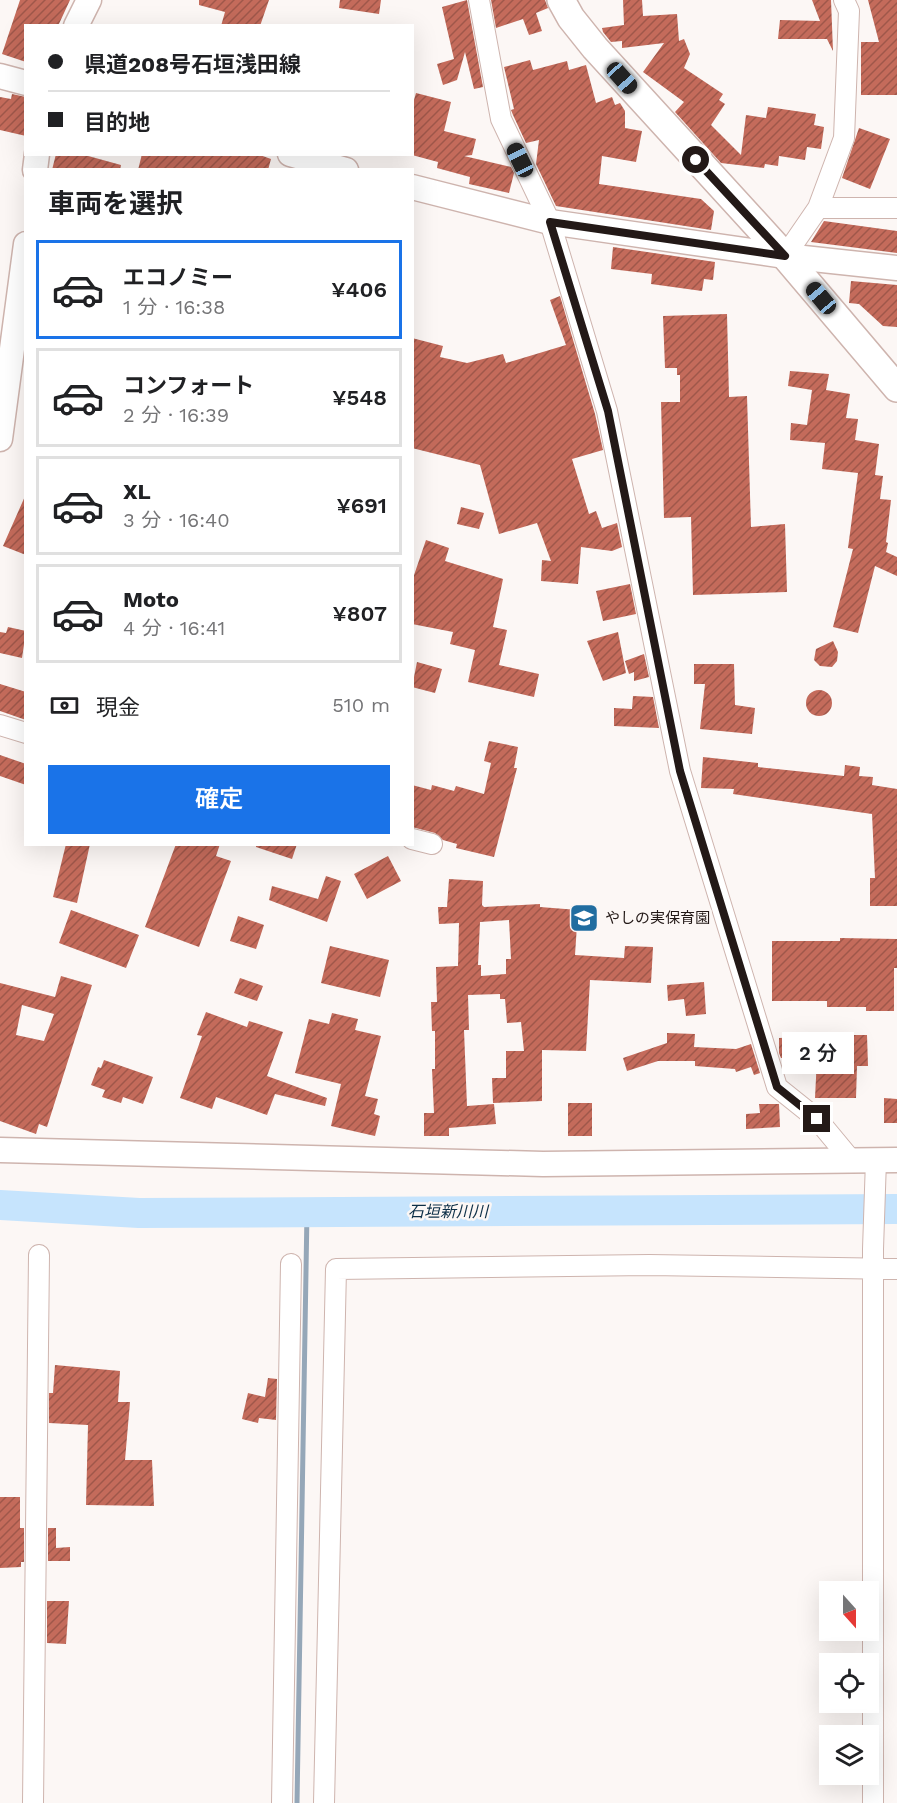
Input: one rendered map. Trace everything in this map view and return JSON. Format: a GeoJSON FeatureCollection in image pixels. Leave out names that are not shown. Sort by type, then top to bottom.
{"type":"FeatureCollection","features":[{"type":"Feature","properties":{"kind":"main road"},"geometry":{"type":"LineString","coordinates":[[561,0],[571,18],[595,48],[785,256],[897,388]]}},
{"type":"Feature","properties":{"kind":"street"},"geometry":{"type":"LineString","coordinates":[[77,24],[89,0]]}},
{"type":"Feature","properties":{"kind":"street"},"geometry":{"type":"LineString","coordinates":[[479,0],[501,119],[550,222],[608,411],[680,771],[777,1087],[817,1119],[851,1160]]}},
{"type":"Feature","properties":{"kind":"street"},"geometry":{"type":"LineString","coordinates":[[785,256],[818,207],[844,138],[849,10],[844,0]]}},
{"type":"Feature","properties":{"kind":"street"},"geometry":{"type":"LineString","coordinates":[[0,76],[24,82]]}},
{"type":"Feature","properties":{"kind":"street"},"geometry":{"type":"LineString","coordinates":[[297,156],[339,168]]}},
{"type":"Feature","properties":{"kind":"street"},"geometry":{"type":"LineString","coordinates":[[414,188],[550,222],[785,256],[897,268]]}},
{"type":"Feature","properties":{"kind":"street"},"geometry":{"type":"LineString","coordinates":[[818,207],[897,208]]}},
{"type":"Feature","properties":{"kind":"street"},"geometry":{"type":"LineString","coordinates":[[0,439],[24,259]]}},
{"type":"Feature","properties":{"kind":"street"},"geometry":{"type":"LineString","coordinates":[[0,725],[24,732]]}},
{"type":"Feature","properties":{"kind":"street"},"geometry":{"type":"LineString","coordinates":[[414,840],[432,844]]}},
{"type":"Feature","properties":{"kind":"street"},"geometry":{"type":"LineString","coordinates":[[0,1150],[543,1164],[886,1160],[874,1186],[873,1803]]}},
{"type":"Feature","properties":{"kind":"street"},"geometry":{"type":"LineString","coordinates":[[33,1803],[39,1255]]}},
{"type":"Feature","properties":{"kind":"street"},"geometry":{"type":"LineString","coordinates":[[282,1803],[291,1264]]}},
{"type":"Feature","properties":{"kind":"street"},"geometry":{"type":"LineString","coordinates":[[324,1803],[336,1269],[649,1265],[897,1269]]}},
{"type":"Feature","properties":{"kind":"building"},"geometry":{"type":"Polygon","coordinates":[[[20,0],[70,0],[59,24],[24,24],[24,61],[2,54],[20,0]]]}},
{"type":"Feature","properties":{"kind":"building"},"geometry":{"type":"Polygon","coordinates":[[[199,0],[269,0],[261,24],[222,24],[225,12],[199,5],[199,0]]]}},
{"type":"Feature","properties":{"kind":"building"},"geometry":{"type":"Polygon","coordinates":[[[340,0],[381,0],[379,14],[339,8],[340,0]]]}},
{"type":"Feature","properties":{"kind":"building"},"geometry":{"type":"Polygon","coordinates":[[[467,0],[483,87],[474,89],[465,52],[457,80],[443,85],[437,64],[454,59],[442,7],[467,0]]]}},
{"type":"Feature","properties":{"kind":"building"},"geometry":{"type":"Polygon","coordinates":[[[491,0],[545,0],[548,8],[536,13],[542,31],[529,35],[523,19],[496,28],[491,0]]]}},
{"type":"Feature","properties":{"kind":"building"},"geometry":{"type":"Polygon","coordinates":[[[623,0],[642,0],[643,16],[677,14],[679,41],[684,39],[690,54],[684,68],[723,94],[719,100],[725,104],[711,125],[741,155],[746,115],[766,118],[768,107],[816,114],[814,125],[824,127],[821,149],[807,147],[805,160],[779,156],[778,166],[765,164],[764,168],[721,163],[675,112],[684,102],[643,72],[664,43],[622,48],[622,41],[611,42],[603,32],[602,28],[624,25],[623,0]]]}},
{"type":"Feature","properties":{"kind":"building"},"geometry":{"type":"Polygon","coordinates":[[[812,0],[831,0],[833,51],[827,39],[778,39],[780,20],[820,21],[812,0]]]}},
{"type":"Feature","properties":{"kind":"building"},"geometry":{"type":"Polygon","coordinates":[[[868,0],[897,0],[897,95],[861,95],[861,42],[879,42],[868,0]]]}},
{"type":"Feature","properties":{"kind":"building"},"geometry":{"type":"Polygon","coordinates":[[[530,60],[533,70],[567,61],[569,70],[586,65],[596,103],[612,97],[615,105],[620,103],[625,111],[625,128],[642,131],[636,162],[602,156],[599,184],[701,199],[714,211],[711,230],[556,206],[536,164],[539,140],[526,143],[511,110],[514,109],[504,67],[530,60]]]}},
{"type":"Feature","properties":{"kind":"building"},"geometry":{"type":"Polygon","coordinates":[[[416,93],[451,102],[444,131],[476,139],[472,155],[464,156],[511,167],[514,173],[509,193],[469,184],[470,177],[437,168],[438,162],[414,156],[416,93]]]}},
{"type":"Feature","properties":{"kind":"building"},"geometry":{"type":"Polygon","coordinates":[[[12,94],[24,97],[24,136],[0,130],[0,97],[11,99],[12,94]]]}},
{"type":"Feature","properties":{"kind":"building"},"geometry":{"type":"Polygon","coordinates":[[[859,128],[890,139],[870,189],[842,178],[859,128]]]}},
{"type":"Feature","properties":{"kind":"building"},"geometry":{"type":"Polygon","coordinates":[[[56,156],[88,156],[121,165],[120,168],[52,168],[56,156]]]}},
{"type":"Feature","properties":{"kind":"building"},"geometry":{"type":"Polygon","coordinates":[[[142,156],[263,156],[271,159],[269,168],[138,168],[142,156]]]}},
{"type":"Feature","properties":{"kind":"building"},"geometry":{"type":"Polygon","coordinates":[[[824,221],[897,231],[897,253],[811,242],[824,221]]]}},
{"type":"Feature","properties":{"kind":"building"},"geometry":{"type":"Polygon","coordinates":[[[613,247],[715,262],[713,280],[704,279],[702,291],[651,284],[652,274],[611,269],[613,247]]]}},
{"type":"Feature","properties":{"kind":"building"},"geometry":{"type":"Polygon","coordinates":[[[851,281],[897,285],[897,327],[883,326],[859,304],[849,303],[851,281]]]}},
{"type":"Feature","properties":{"kind":"building"},"geometry":{"type":"Polygon","coordinates":[[[560,296],[595,414],[603,450],[572,459],[589,514],[596,511],[602,528],[617,523],[622,547],[612,551],[581,547],[578,584],[541,581],[542,560],[551,561],[537,523],[499,534],[480,465],[414,448],[414,339],[443,346],[440,357],[467,363],[503,354],[506,363],[566,345],[550,300],[560,296]]]}},
{"type":"Feature","properties":{"kind":"building"},"geometry":{"type":"Polygon","coordinates":[[[727,314],[729,397],[747,396],[751,527],[785,524],[787,592],[693,595],[691,517],[664,518],[661,402],[680,402],[680,375],[677,375],[677,368],[665,368],[663,316],[727,314]]]}},
{"type":"Feature","properties":{"kind":"building"},"geometry":{"type":"Polygon","coordinates":[[[790,371],[829,374],[826,390],[850,394],[846,418],[858,419],[855,440],[879,444],[875,475],[883,476],[880,499],[891,500],[886,552],[897,557],[897,576],[875,566],[858,633],[833,627],[853,549],[848,548],[858,473],[822,469],[825,443],[790,440],[791,423],[807,425],[812,390],[788,386],[790,371]]]}},
{"type":"Feature","properties":{"kind":"building"},"geometry":{"type":"Polygon","coordinates":[[[24,499],[24,554],[3,546],[24,499]]]}},
{"type":"Feature","properties":{"kind":"building"},"geometry":{"type":"Polygon","coordinates":[[[461,507],[484,513],[479,529],[457,524],[461,507]]]}},
{"type":"Feature","properties":{"kind":"building"},"geometry":{"type":"Polygon","coordinates":[[[426,540],[449,548],[445,561],[503,579],[493,627],[507,630],[499,665],[539,674],[534,697],[468,682],[475,650],[450,644],[453,632],[414,624],[414,575],[426,540]]]}},
{"type":"Feature","properties":{"kind":"building"},"geometry":{"type":"Polygon","coordinates":[[[630,584],[636,614],[603,621],[596,591],[630,584]]]}},
{"type":"Feature","properties":{"kind":"building"},"geometry":{"type":"Polygon","coordinates":[[[8,627],[24,631],[22,658],[0,653],[0,632],[6,633],[8,627]]]}},
{"type":"Feature","properties":{"kind":"building"},"geometry":{"type":"Polygon","coordinates":[[[618,632],[626,673],[603,681],[587,641],[618,632]]]}},
{"type":"Feature","properties":{"kind":"building"},"geometry":{"type":"Polygon","coordinates":[[[833,641],[838,652],[837,661],[832,667],[820,666],[814,660],[816,649],[833,641]]]}},
{"type":"Feature","properties":{"kind":"building"},"geometry":{"type":"Polygon","coordinates":[[[644,654],[649,677],[634,681],[634,672],[629,674],[625,661],[644,654]]]}},
{"type":"Feature","properties":{"kind":"building"},"geometry":{"type":"Polygon","coordinates":[[[417,662],[442,669],[435,693],[414,688],[417,662]]]}},
{"type":"Feature","properties":{"kind":"building"},"geometry":{"type":"Polygon","coordinates":[[[694,664],[734,664],[735,705],[755,708],[752,734],[700,729],[705,684],[694,684],[694,664]]]}},
{"type":"Feature","properties":{"kind":"building"},"geometry":{"type":"Polygon","coordinates":[[[0,684],[24,691],[24,719],[0,711],[0,684]]]}},
{"type":"Feature","properties":{"kind":"building"},"geometry":{"type":"Polygon","coordinates":[[[819,690],[828,694],[832,703],[828,712],[819,716],[810,712],[806,703],[810,694],[819,690]]]}},
{"type":"Feature","properties":{"kind":"building"},"geometry":{"type":"Polygon","coordinates":[[[633,696],[653,697],[659,728],[614,726],[614,708],[632,709],[633,696]]]}},
{"type":"Feature","properties":{"kind":"building"},"geometry":{"type":"Polygon","coordinates":[[[489,741],[518,747],[514,768],[517,768],[494,857],[456,848],[457,844],[443,840],[435,833],[414,828],[414,786],[431,790],[432,785],[454,791],[456,786],[484,794],[491,763],[484,761],[489,741]]]}},
{"type":"Feature","properties":{"kind":"building"},"geometry":{"type":"Polygon","coordinates":[[[0,755],[24,763],[24,784],[0,776],[0,755]]]}},
{"type":"Feature","properties":{"kind":"building"},"geometry":{"type":"Polygon","coordinates":[[[703,757],[758,763],[758,767],[844,776],[845,765],[860,767],[859,776],[873,777],[872,785],[897,789],[897,906],[870,906],[870,878],[875,878],[872,814],[733,794],[734,789],[701,788],[703,757]]]}},
{"type":"Feature","properties":{"kind":"building"},"geometry":{"type":"Polygon","coordinates":[[[66,846],[90,846],[77,903],[53,897],[66,846]]]}},
{"type":"Feature","properties":{"kind":"building"},"geometry":{"type":"Polygon","coordinates":[[[175,846],[219,846],[216,856],[231,861],[199,947],[145,927],[175,846]]]}},
{"type":"Feature","properties":{"kind":"building"},"geometry":{"type":"Polygon","coordinates":[[[256,846],[296,846],[292,859],[256,846]]]}},
{"type":"Feature","properties":{"kind":"building"},"geometry":{"type":"Polygon","coordinates":[[[388,856],[401,881],[367,899],[354,874],[388,856]]]}},
{"type":"Feature","properties":{"kind":"building"},"geometry":{"type":"Polygon","coordinates":[[[326,876],[341,881],[327,922],[269,900],[272,886],[318,899],[326,876]]]}},
{"type":"Feature","properties":{"kind":"building"},"geometry":{"type":"Polygon","coordinates":[[[449,879],[483,881],[482,905],[484,907],[540,904],[540,907],[578,910],[575,955],[624,958],[625,946],[653,947],[651,983],[590,980],[586,1051],[542,1050],[542,1101],[493,1103],[492,1078],[506,1078],[506,1051],[524,1051],[521,1022],[507,1023],[505,999],[500,999],[500,994],[468,995],[469,1030],[464,1030],[467,1106],[494,1104],[496,1124],[449,1128],[449,1136],[424,1136],[424,1113],[434,1113],[432,1069],[435,1069],[435,1031],[432,1031],[431,1002],[437,1002],[436,967],[458,966],[459,923],[439,924],[438,907],[447,907],[449,879]],[[509,920],[480,922],[478,965],[481,965],[481,976],[506,974],[506,959],[511,959],[509,920]]]}},
{"type":"Feature","properties":{"kind":"building"},"geometry":{"type":"Polygon","coordinates":[[[71,910],[139,935],[126,968],[59,943],[71,910]]]}},
{"type":"Feature","properties":{"kind":"building"},"geometry":{"type":"Polygon","coordinates":[[[238,916],[264,925],[256,949],[230,941],[238,916]]]}},
{"type":"Feature","properties":{"kind":"building"},"geometry":{"type":"Polygon","coordinates":[[[840,938],[897,939],[894,1011],[866,1011],[866,1007],[827,1007],[827,1001],[772,1001],[772,941],[840,941],[840,938]]]}},
{"type":"Feature","properties":{"kind":"building"},"geometry":{"type":"Polygon","coordinates":[[[330,946],[389,960],[380,997],[321,983],[330,946]]]}},
{"type":"Feature","properties":{"kind":"building"},"geometry":{"type":"Polygon","coordinates":[[[61,976],[92,985],[47,1127],[39,1124],[36,1134],[0,1121],[0,983],[55,997],[61,976]],[[22,1005],[16,1035],[44,1041],[54,1014],[22,1005]]]}},
{"type":"Feature","properties":{"kind":"building"},"geometry":{"type":"Polygon","coordinates":[[[240,978],[263,986],[257,1001],[234,993],[240,978]]]}},
{"type":"Feature","properties":{"kind":"building"},"geometry":{"type":"Polygon","coordinates":[[[704,982],[706,1014],[686,1016],[684,999],[668,1001],[667,985],[704,982]]]}},
{"type":"Feature","properties":{"kind":"building"},"geometry":{"type":"Polygon","coordinates":[[[206,1012],[247,1027],[249,1021],[283,1032],[267,1076],[327,1098],[325,1106],[275,1094],[267,1115],[216,1097],[212,1109],[180,1098],[202,1036],[197,1035],[206,1012]]]}},
{"type":"Feature","properties":{"kind":"building"},"geometry":{"type":"Polygon","coordinates":[[[332,1013],[358,1019],[355,1030],[381,1036],[365,1096],[378,1099],[374,1114],[380,1116],[375,1136],[331,1126],[341,1084],[295,1073],[309,1019],[329,1024],[332,1013]]]}},
{"type":"Feature","properties":{"kind":"building"},"geometry":{"type":"Polygon","coordinates":[[[667,1033],[695,1034],[694,1047],[736,1049],[751,1044],[760,1073],[754,1075],[751,1067],[736,1072],[735,1069],[695,1066],[695,1061],[658,1061],[627,1071],[623,1058],[667,1043],[667,1033]]]}},
{"type":"Feature","properties":{"kind":"building"},"geometry":{"type":"Polygon","coordinates":[[[867,1035],[868,1066],[857,1066],[856,1098],[815,1098],[817,1058],[781,1058],[779,1053],[779,1038],[867,1035]]]}},
{"type":"Feature","properties":{"kind":"building"},"geometry":{"type":"Polygon","coordinates":[[[104,1060],[153,1077],[143,1104],[123,1097],[121,1103],[102,1097],[105,1090],[91,1085],[98,1067],[101,1068],[104,1060]]]}},
{"type":"Feature","properties":{"kind":"building"},"geometry":{"type":"Polygon","coordinates":[[[884,1098],[897,1099],[897,1123],[884,1123],[884,1098]]]}},
{"type":"Feature","properties":{"kind":"building"},"geometry":{"type":"Polygon","coordinates":[[[568,1103],[592,1103],[592,1136],[568,1136],[568,1103]]]}},
{"type":"Feature","properties":{"kind":"building"},"geometry":{"type":"Polygon","coordinates":[[[759,1104],[779,1104],[780,1127],[746,1129],[746,1114],[760,1113],[759,1104]]]}},
{"type":"Feature","properties":{"kind":"building"},"geometry":{"type":"Polygon","coordinates":[[[55,1365],[120,1371],[118,1402],[130,1402],[125,1460],[152,1460],[154,1506],[86,1505],[88,1425],[49,1423],[49,1393],[53,1393],[55,1365]]]}},
{"type":"Feature","properties":{"kind":"building"},"geometry":{"type":"Polygon","coordinates":[[[268,1378],[277,1379],[276,1420],[259,1418],[258,1423],[242,1419],[248,1393],[265,1397],[268,1378]]]}},
{"type":"Feature","properties":{"kind":"building"},"geometry":{"type":"Polygon","coordinates":[[[0,1497],[20,1497],[20,1528],[24,1528],[24,1562],[21,1562],[21,1567],[0,1568],[0,1497]]]}},
{"type":"Feature","properties":{"kind":"building"},"geometry":{"type":"Polygon","coordinates":[[[48,1528],[56,1528],[56,1548],[70,1547],[70,1561],[48,1561],[48,1528]]]}},
{"type":"Feature","properties":{"kind":"building"},"geometry":{"type":"Polygon","coordinates":[[[47,1601],[69,1601],[66,1644],[47,1643],[47,1601]]]}},
{"type":"Feature","properties":{"kind":"waterway","name":"石垣新川川"},"geometry":{"type":"LineString","coordinates":[[0,1205],[139,1213],[897,1209]]}},
{"type":"Feature","properties":{"kind":"waterway"},"geometry":{"type":"LineString","coordinates":[[297,1803],[307,1212]]}},
{"type":"Feature","properties":{"kind":"place","name":"やしの実保育園"},"geometry":{"type":"Point","coordinates":[584,918]}},
{"type":"Feature","properties":{"kind":"route"},"geometry":{"type":"LineString","coordinates":[[696,160],[785,256],[550,222],[608,411],[680,771],[777,1087],[817,1119]]}}]}
